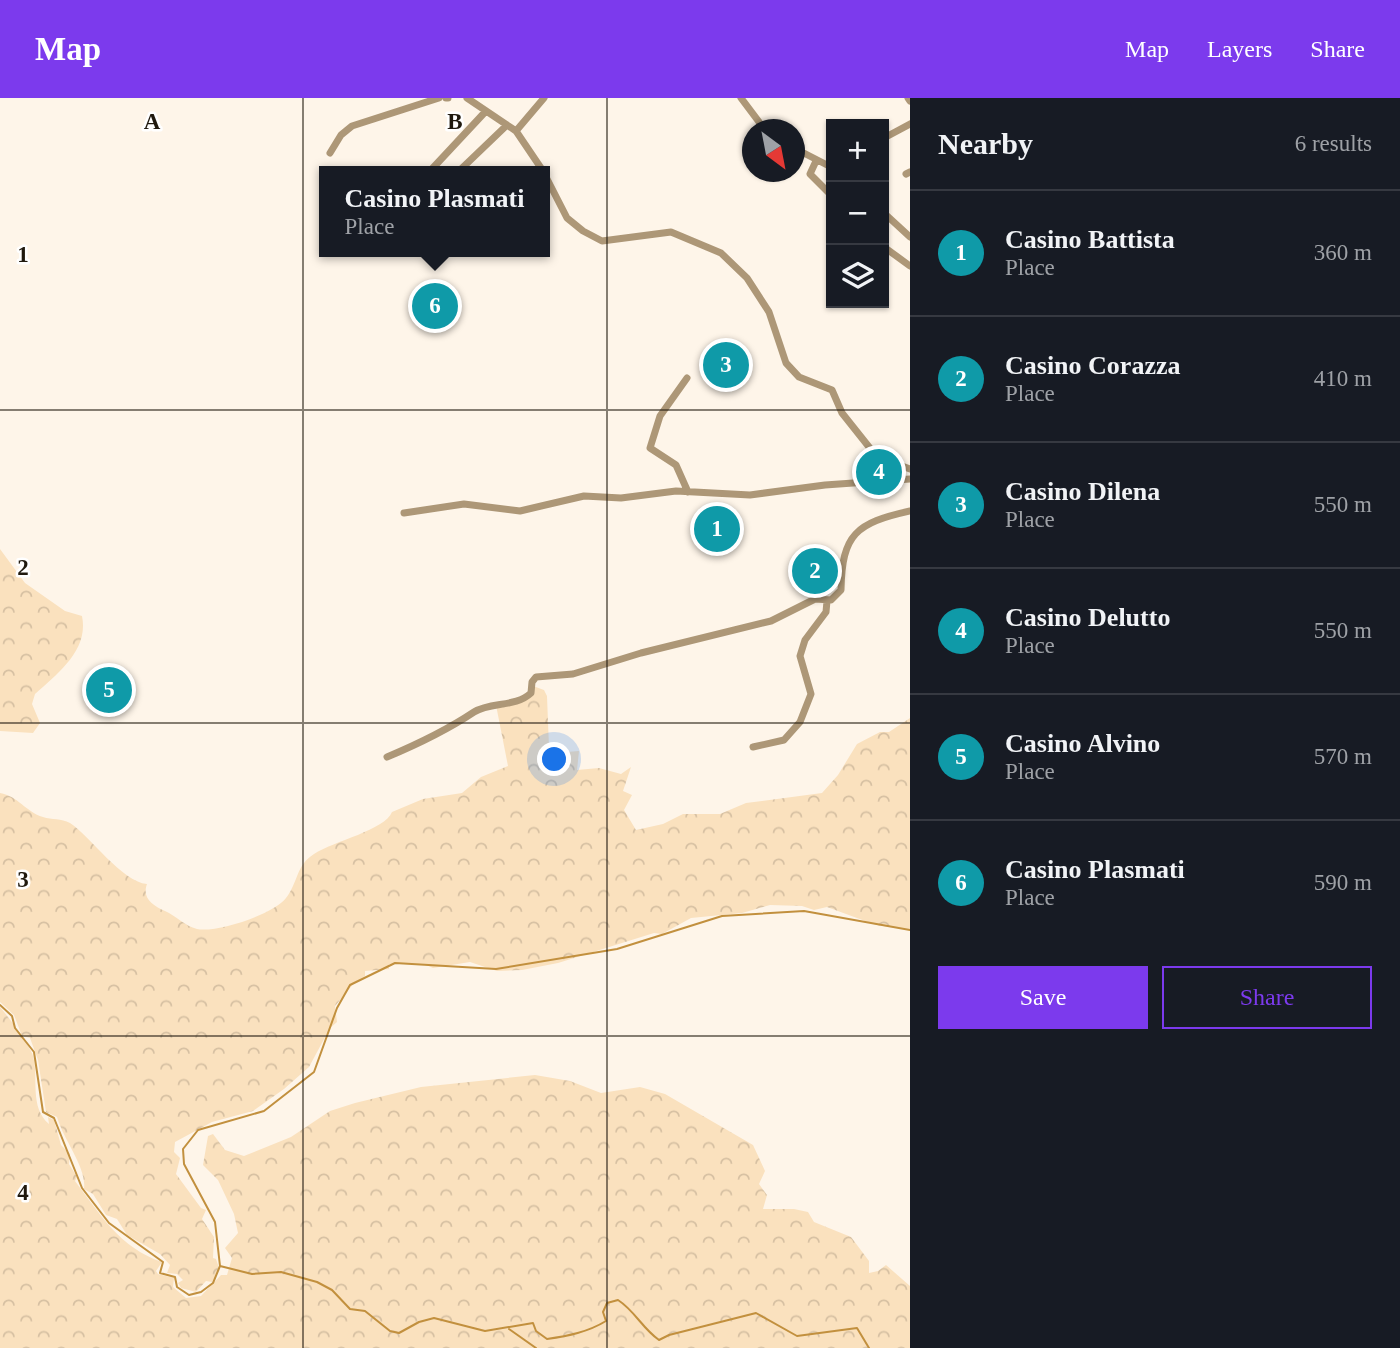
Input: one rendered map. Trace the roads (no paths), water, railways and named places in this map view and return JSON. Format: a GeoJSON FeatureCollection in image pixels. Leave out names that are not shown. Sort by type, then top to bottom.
{"type":"FeatureCollection","features":[{"type":"Feature","properties":{"kind":"street"},"geometry":{"type":"LineString","coordinates":[[330,153],[341,135],[352,126],[439,98]]}},
{"type":"Feature","properties":{"kind":"street"},"geometry":{"type":"LineString","coordinates":[[467,98],[516,131],[539,166]]}},
{"type":"Feature","properties":{"kind":"street"},"geometry":{"type":"LineString","coordinates":[[516,131],[544,98]]}},
{"type":"Feature","properties":{"kind":"street"},"geometry":{"type":"LineString","coordinates":[[741,98],[757,119]]}},
{"type":"Feature","properties":{"kind":"street"},"geometry":{"type":"LineString","coordinates":[[435,166],[486,111]]}},
{"type":"Feature","properties":{"kind":"street"},"geometry":{"type":"LineString","coordinates":[[889,135],[910,124]]}},
{"type":"Feature","properties":{"kind":"street"},"geometry":{"type":"LineString","coordinates":[[464,166],[507,125]]}},
{"type":"Feature","properties":{"kind":"street"},"geometry":{"type":"LineString","coordinates":[[805,154],[826,165]]}},
{"type":"Feature","properties":{"kind":"street"},"geometry":{"type":"LineString","coordinates":[[816,161],[810,174],[826,190]]}},
{"type":"Feature","properties":{"kind":"street"},"geometry":{"type":"LineString","coordinates":[[551,186],[567,218],[602,241],[671,232],[722,253],[747,278],[769,312],[786,363],[799,377],[832,390],[842,413],[877,457],[910,469]]}},
{"type":"Feature","properties":{"kind":"street"},"geometry":{"type":"LineString","coordinates":[[889,218],[910,237]]}},
{"type":"Feature","properties":{"kind":"street"},"geometry":{"type":"LineString","coordinates":[[889,251],[910,266]]}},
{"type":"Feature","properties":{"kind":"street"},"geometry":{"type":"LineString","coordinates":[[687,378],[660,416],[650,447],[676,465],[688,492]]}},
{"type":"Feature","properties":{"kind":"street"},"geometry":{"type":"LineString","coordinates":[[404,513],[464,504],[520,511],[584,496],[621,498],[688,492],[751,495],[825,485],[910,479]]}},
{"type":"Feature","properties":{"kind":"street"},"geometry":{"type":"LineString","coordinates":[[387,757],[461,723],[475,712],[523,699],[531,693],[532,682],[536,677],[573,674],[641,653],[771,621],[807,601],[827,601],[841,590],[843,551],[850,540],[876,520],[910,511]]}},
{"type":"Feature","properties":{"kind":"street"},"geometry":{"type":"LineString","coordinates":[[753,747],[784,740],[800,722],[811,694],[801,663],[801,649],[826,612],[827,601]]}},
{"type":"Feature","properties":{"kind":"waterway"},"geometry":{"type":"LineString","coordinates":[[0,1005],[12,1016],[15,1028],[34,1052],[43,1112],[54,1118],[82,1188],[109,1223],[163,1262],[160,1273],[175,1277],[177,1287],[189,1295],[201,1292],[213,1283],[220,1266],[215,1222],[184,1164],[183,1149],[198,1130],[264,1111],[314,1072],[337,1008],[350,985],[395,963],[496,969],[617,949],[722,916],[804,911],[910,930]]}},
{"type":"Feature","properties":{"kind":"waterway"},"geometry":{"type":"LineString","coordinates":[[220,1266],[252,1274],[281,1272],[317,1282],[332,1290],[350,1309],[365,1311],[390,1331],[399,1333],[419,1322],[434,1318],[485,1331],[533,1323],[536,1331],[547,1339],[578,1333],[599,1325],[606,1321],[603,1312],[607,1303],[618,1300],[659,1340],[669,1335],[756,1313],[797,1336],[857,1328],[869,1348]]}},
{"type":"Feature","properties":{"kind":"waterway"},"geometry":{"type":"LineString","coordinates":[[509,1329],[536,1348]]}},
{"type":"Feature","properties":{"kind":"place","name":"Casino Plasmati"},"geometry":{"type":"Point","coordinates":[435,306]}},
{"type":"Feature","properties":{"kind":"place","name":"Casino Dilena"},"geometry":{"type":"Point","coordinates":[726,365]}},
{"type":"Feature","properties":{"kind":"place","name":"Casino Delutto"},"geometry":{"type":"Point","coordinates":[879,472]}},
{"type":"Feature","properties":{"kind":"place","name":"Casino Battista"},"geometry":{"type":"Point","coordinates":[717,529]}},
{"type":"Feature","properties":{"kind":"place","name":"Casino Corazza"},"geometry":{"type":"Point","coordinates":[815,571]}},
{"type":"Feature","properties":{"kind":"place","name":"Casino Alvino"},"geometry":{"type":"Point","coordinates":[109,690]}}]}
